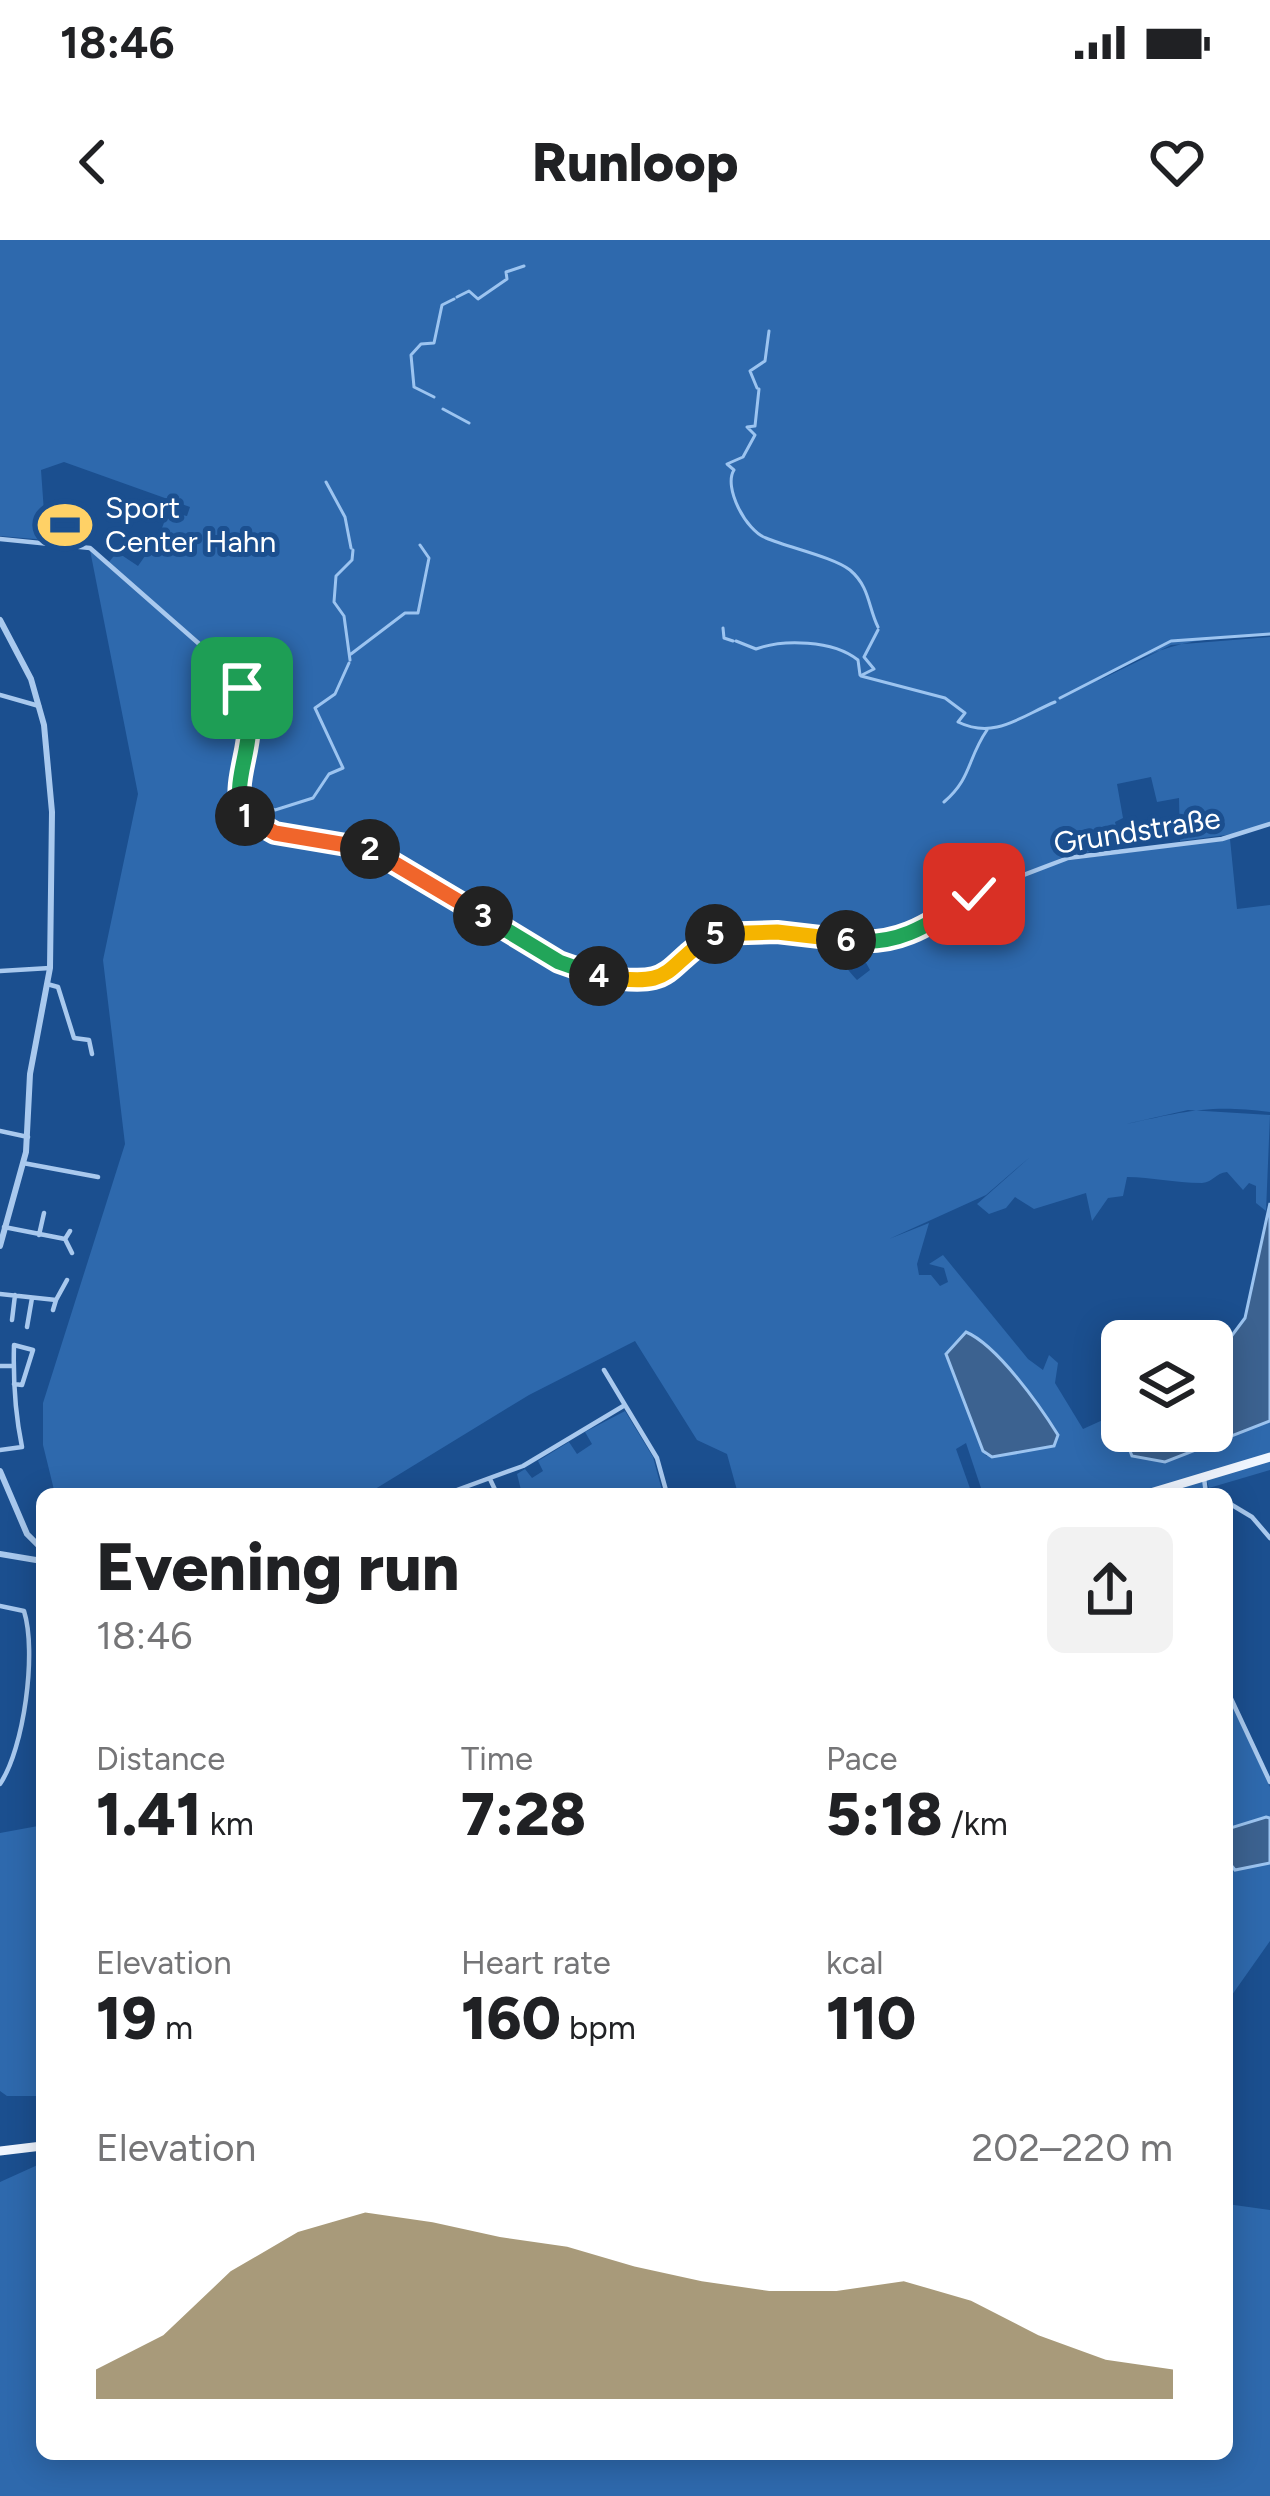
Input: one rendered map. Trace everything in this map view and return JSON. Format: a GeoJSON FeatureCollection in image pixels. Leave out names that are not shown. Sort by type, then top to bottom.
{"type":"FeatureCollection","features":[{"type":"Feature","properties":{"kind":"main road"},"geometry":{"type":"LineString","coordinates":[[1168,1488],[1270,1456]]}},
{"type":"Feature","properties":{"kind":"main road"},"geometry":{"type":"LineString","coordinates":[[0,2151],[36,2147]]}},
{"type":"Feature","properties":{"kind":"street","name":"Grundstraße"},"geometry":{"type":"LineString","coordinates":[[0,539],[79,544],[108,559],[236,679],[253,724],[239,795],[242,811],[252,823],[275,833],[387,856],[439,893],[541,952],[594,975],[634,981],[665,976],[711,936],[728,931],[892,940],[932,925],[974,894],[1069,858],[1222,838],[1270,824]]}},
{"type":"Feature","properties":{"kind":"street"},"geometry":{"type":"LineString","coordinates":[[0,620],[38,706],[52,796],[50,968],[30,1074],[28,1137],[0,1246]]}},
{"type":"Feature","properties":{"kind":"street"},"geometry":{"type":"LineString","coordinates":[[0,695],[38,706]]}},
{"type":"Feature","properties":{"kind":"street"},"geometry":{"type":"LineString","coordinates":[[0,971],[50,968]]}},
{"type":"Feature","properties":{"kind":"street"},"geometry":{"type":"LineString","coordinates":[[47,984],[58,987],[74,1038],[89,1040],[92,1054]]}},
{"type":"Feature","properties":{"kind":"street"},"geometry":{"type":"LineString","coordinates":[[0,1131],[28,1137]]}},
{"type":"Feature","properties":{"kind":"street"},"geometry":{"type":"LineString","coordinates":[[23,1163],[98,1177]]}},
{"type":"Feature","properties":{"kind":"street"},"geometry":{"type":"LineString","coordinates":[[40,1235],[44,1213]]}},
{"type":"Feature","properties":{"kind":"street"},"geometry":{"type":"LineString","coordinates":[[4,1227],[62,1238],[72,1252]]}},
{"type":"Feature","properties":{"kind":"street"},"geometry":{"type":"LineString","coordinates":[[56,1251],[70,1232]]}},
{"type":"Feature","properties":{"kind":"street"},"geometry":{"type":"LineString","coordinates":[[52,1310],[67,1280]]}},
{"type":"Feature","properties":{"kind":"street"},"geometry":{"type":"LineString","coordinates":[[0,1294],[56,1300]]}},
{"type":"Feature","properties":{"kind":"street"},"geometry":{"type":"LineString","coordinates":[[12,1320],[15,1295]]}},
{"type":"Feature","properties":{"kind":"street"},"geometry":{"type":"LineString","coordinates":[[27,1327],[32,1298]]}},
{"type":"Feature","properties":{"kind":"street"},"geometry":{"type":"LineString","coordinates":[[0,1450],[22,1447],[14,1384],[14,1346],[34,1350],[22,1384],[14,1384]]}},
{"type":"Feature","properties":{"kind":"street"},"geometry":{"type":"LineString","coordinates":[[0,1366],[13,1366]]}},
{"type":"Feature","properties":{"kind":"street"},"geometry":{"type":"LineString","coordinates":[[604,1370],[657,1457],[665,1488]]}},
{"type":"Feature","properties":{"kind":"street"},"geometry":{"type":"LineString","coordinates":[[464,1488],[524,1466],[625,1406]]}},
{"type":"Feature","properties":{"kind":"street"},"geometry":{"type":"LineString","coordinates":[[0,1471],[30,1537],[34,1559],[0,1554]]}},
{"type":"Feature","properties":{"kind":"street"},"geometry":{"type":"LineString","coordinates":[[1204,1478],[1205,1488]]}},
{"type":"Feature","properties":{"kind":"street"},"geometry":{"type":"LineString","coordinates":[[490,1479],[494,1488]]}},
{"type":"Feature","properties":{"kind":"street"},"geometry":{"type":"LineString","coordinates":[[1233,1506],[1252,1517],[1270,1538]]}},
{"type":"Feature","properties":{"kind":"street"},"geometry":{"type":"LineString","coordinates":[[30,1537],[36,1543]]}},
{"type":"Feature","properties":{"kind":"street"},"geometry":{"type":"LineString","coordinates":[[0,1606],[24,1611],[28,1652],[19,1736],[0,1784]]}},
{"type":"Feature","properties":{"kind":"street"},"geometry":{"type":"LineString","coordinates":[[1233,1703],[1270,1782]]}},
{"type":"Feature","properties":{"kind":"shaded area"},"geometry":{"type":"Polygon","coordinates":[[[0,240],[1270,240],[1270,635],[1182,644],[1270,637],[1270,822],[1241,833],[1180,841],[1179,798],[1157,802],[1151,777],[1117,784],[1123,818],[1115,822],[1121,847],[1065,856],[1023,876],[977,853],[1015,878],[979,894],[1063,861],[1230,839],[1237,909],[1270,905],[1270,1112],[1196,1111],[1270,1115],[1266,1211],[1256,1203],[1256,1186],[1249,1183],[1243,1190],[1227,1172],[1202,1183],[1127,1177],[1123,1196],[1108,1198],[1092,1221],[1086,1193],[1034,1209],[1015,1197],[1006,1208],[989,1214],[977,1204],[1030,1157],[986,1195],[889,1239],[929,1223],[917,1264],[919,1275],[931,1275],[940,1286],[948,1282],[944,1268],[929,1264],[943,1255],[1028,1359],[1043,1370],[1049,1355],[1058,1363],[1055,1383],[1083,1429],[1101,1421],[1101,1452],[1131,1452],[1165,1462],[1191,1452],[1233,1452],[1233,1435],[1270,1421],[1270,1470],[1209,1488],[1207,1481],[1204,1488],[1177,1488],[1221,1471],[1158,1488],[981,1488],[966,1443],[956,1449],[970,1488],[736,1488],[727,1454],[697,1440],[635,1341],[529,1395],[377,1488],[54,1488],[43,1445],[43,1403],[125,1144],[103,960],[138,794],[90,550],[109,562],[117,552],[138,566],[159,536],[168,512],[187,516],[190,507],[64,462],[41,470],[46,540],[0,536],[0,240]],[[241,685],[236,686],[246,726],[237,792],[244,820],[276,836],[402,866],[372,846],[286,833],[248,818],[241,790],[249,743],[248,706],[241,685]],[[979,894],[910,929],[864,938],[834,937],[834,944],[857,980],[870,970],[855,943],[915,935],[979,894]],[[991,1350],[946,1354],[986,1456],[1050,1447],[991,1350]]]}},
{"type":"Feature","properties":{"kind":"shaded area"},"geometry":{"type":"Polygon","coordinates":[[[1270,1203],[1270,1421],[1233,1435],[1233,1334],[1245,1318],[1270,1203]]]}},
{"type":"Feature","properties":{"kind":"shaded area"},"geometry":{"type":"Polygon","coordinates":[[[966,1332],[991,1350],[1029,1393],[1058,1435],[1054,1446],[992,1457],[983,1451],[946,1354],[966,1332]]]}},
{"type":"Feature","properties":{"kind":"shaded area"},"geometry":{"type":"Polygon","coordinates":[[[625,1411],[653,1457],[661,1488],[520,1488],[517,1474],[525,1469],[532,1478],[543,1471],[538,1461],[569,1442],[577,1454],[592,1444],[585,1432],[625,1411]]]}},
{"type":"Feature","properties":{"kind":"shaded area"},"geometry":{"type":"Polygon","coordinates":[[[1130,1452],[1191,1452],[1165,1462],[1130,1452]]]}},
{"type":"Feature","properties":{"kind":"shaded area"},"geometry":{"type":"Polygon","coordinates":[[[1233,1706],[1270,1787],[1270,1941],[1233,1993],[1233,1706]]]}},
{"type":"Feature","properties":{"kind":"shaded area"},"geometry":{"type":"Polygon","coordinates":[[[1270,1818],[1270,1863],[1235,1870],[1233,1827],[1270,1818]]]}},
{"type":"Feature","properties":{"kind":"shaded area"},"geometry":{"type":"Polygon","coordinates":[[[36,1826],[36,2096],[7,2096],[0,2091],[0,1833],[36,1826]]]}},
{"type":"Feature","properties":{"kind":"shaded area"},"geometry":{"type":"Polygon","coordinates":[[[36,2166],[36,2460],[1233,2460],[1233,2205],[1270,2210],[1270,2496],[0,2496],[0,2182],[36,2166]]]}},
{"type":"Feature","properties":{"kind":"waterway"},"geometry":{"type":"LineString","coordinates":[[457,297],[469,291],[478,299],[507,279],[506,272],[524,266]]}},
{"type":"Feature","properties":{"kind":"waterway"},"geometry":{"type":"LineString","coordinates":[[434,397],[414,387],[411,355],[421,344],[434,343],[442,305],[454,299]]}},
{"type":"Feature","properties":{"kind":"waterway"},"geometry":{"type":"LineString","coordinates":[[757,388],[750,371],[765,361],[769,331]]}},
{"type":"Feature","properties":{"kind":"waterway"},"geometry":{"type":"LineString","coordinates":[[759,389],[755,426],[747,427],[755,435],[743,457],[727,464],[734,470],[731,478],[738,508],[758,534],[850,570],[865,590],[878,627]]}},
{"type":"Feature","properties":{"kind":"waterway"},"geometry":{"type":"LineString","coordinates":[[443,409],[469,423]]}},
{"type":"Feature","properties":{"kind":"waterway"},"geometry":{"type":"LineString","coordinates":[[326,482],[345,517],[351,548]]}},
{"type":"Feature","properties":{"kind":"waterway"},"geometry":{"type":"LineString","coordinates":[[351,654],[405,613],[418,613],[429,558],[420,545]]}},
{"type":"Feature","properties":{"kind":"waterway"},"geometry":{"type":"LineString","coordinates":[[350,660],[344,616],[334,602],[336,576],[352,560],[353,550]]}},
{"type":"Feature","properties":{"kind":"waterway"},"geometry":{"type":"LineString","coordinates":[[723,628],[724,638],[733,641]]}},
{"type":"Feature","properties":{"kind":"waterway"},"geometry":{"type":"LineString","coordinates":[[862,675],[874,669],[864,657],[878,630]]}},
{"type":"Feature","properties":{"kind":"waterway"},"geometry":{"type":"LineString","coordinates":[[1060,698],[1171,641],[1270,634]]}},
{"type":"Feature","properties":{"kind":"waterway"},"geometry":{"type":"LineString","coordinates":[[736,641],[756,649],[794,643],[835,648],[858,660],[860,675]]}},
{"type":"Feature","properties":{"kind":"waterway"},"geometry":{"type":"LineString","coordinates":[[254,812],[264,805],[275,810],[313,798],[329,774],[343,768],[315,708],[335,694],[349,663]]}},
{"type":"Feature","properties":{"kind":"waterway"},"geometry":{"type":"LineString","coordinates":[[861,676],[945,698],[965,713],[958,722],[971,727],[1008,724],[1055,702]]}},
{"type":"Feature","properties":{"kind":"waterway"},"geometry":{"type":"LineString","coordinates":[[944,802],[960,785],[987,730]]}},
{"type":"Feature","properties":{"kind":"place","name":"Sport Center Hahn"},"geometry":{"type":"Point","coordinates":[65,525]}},
{"type":"Feature","properties":{"kind":"route"},"geometry":{"type":"LineString","coordinates":[[242,688],[253,724],[239,801],[252,823],[275,833],[363,847],[387,856],[439,893],[521,936],[541,952],[594,975],[634,981],[665,976],[711,936],[728,931],[872,943],[892,940],[932,925],[974,894]]}}]}
